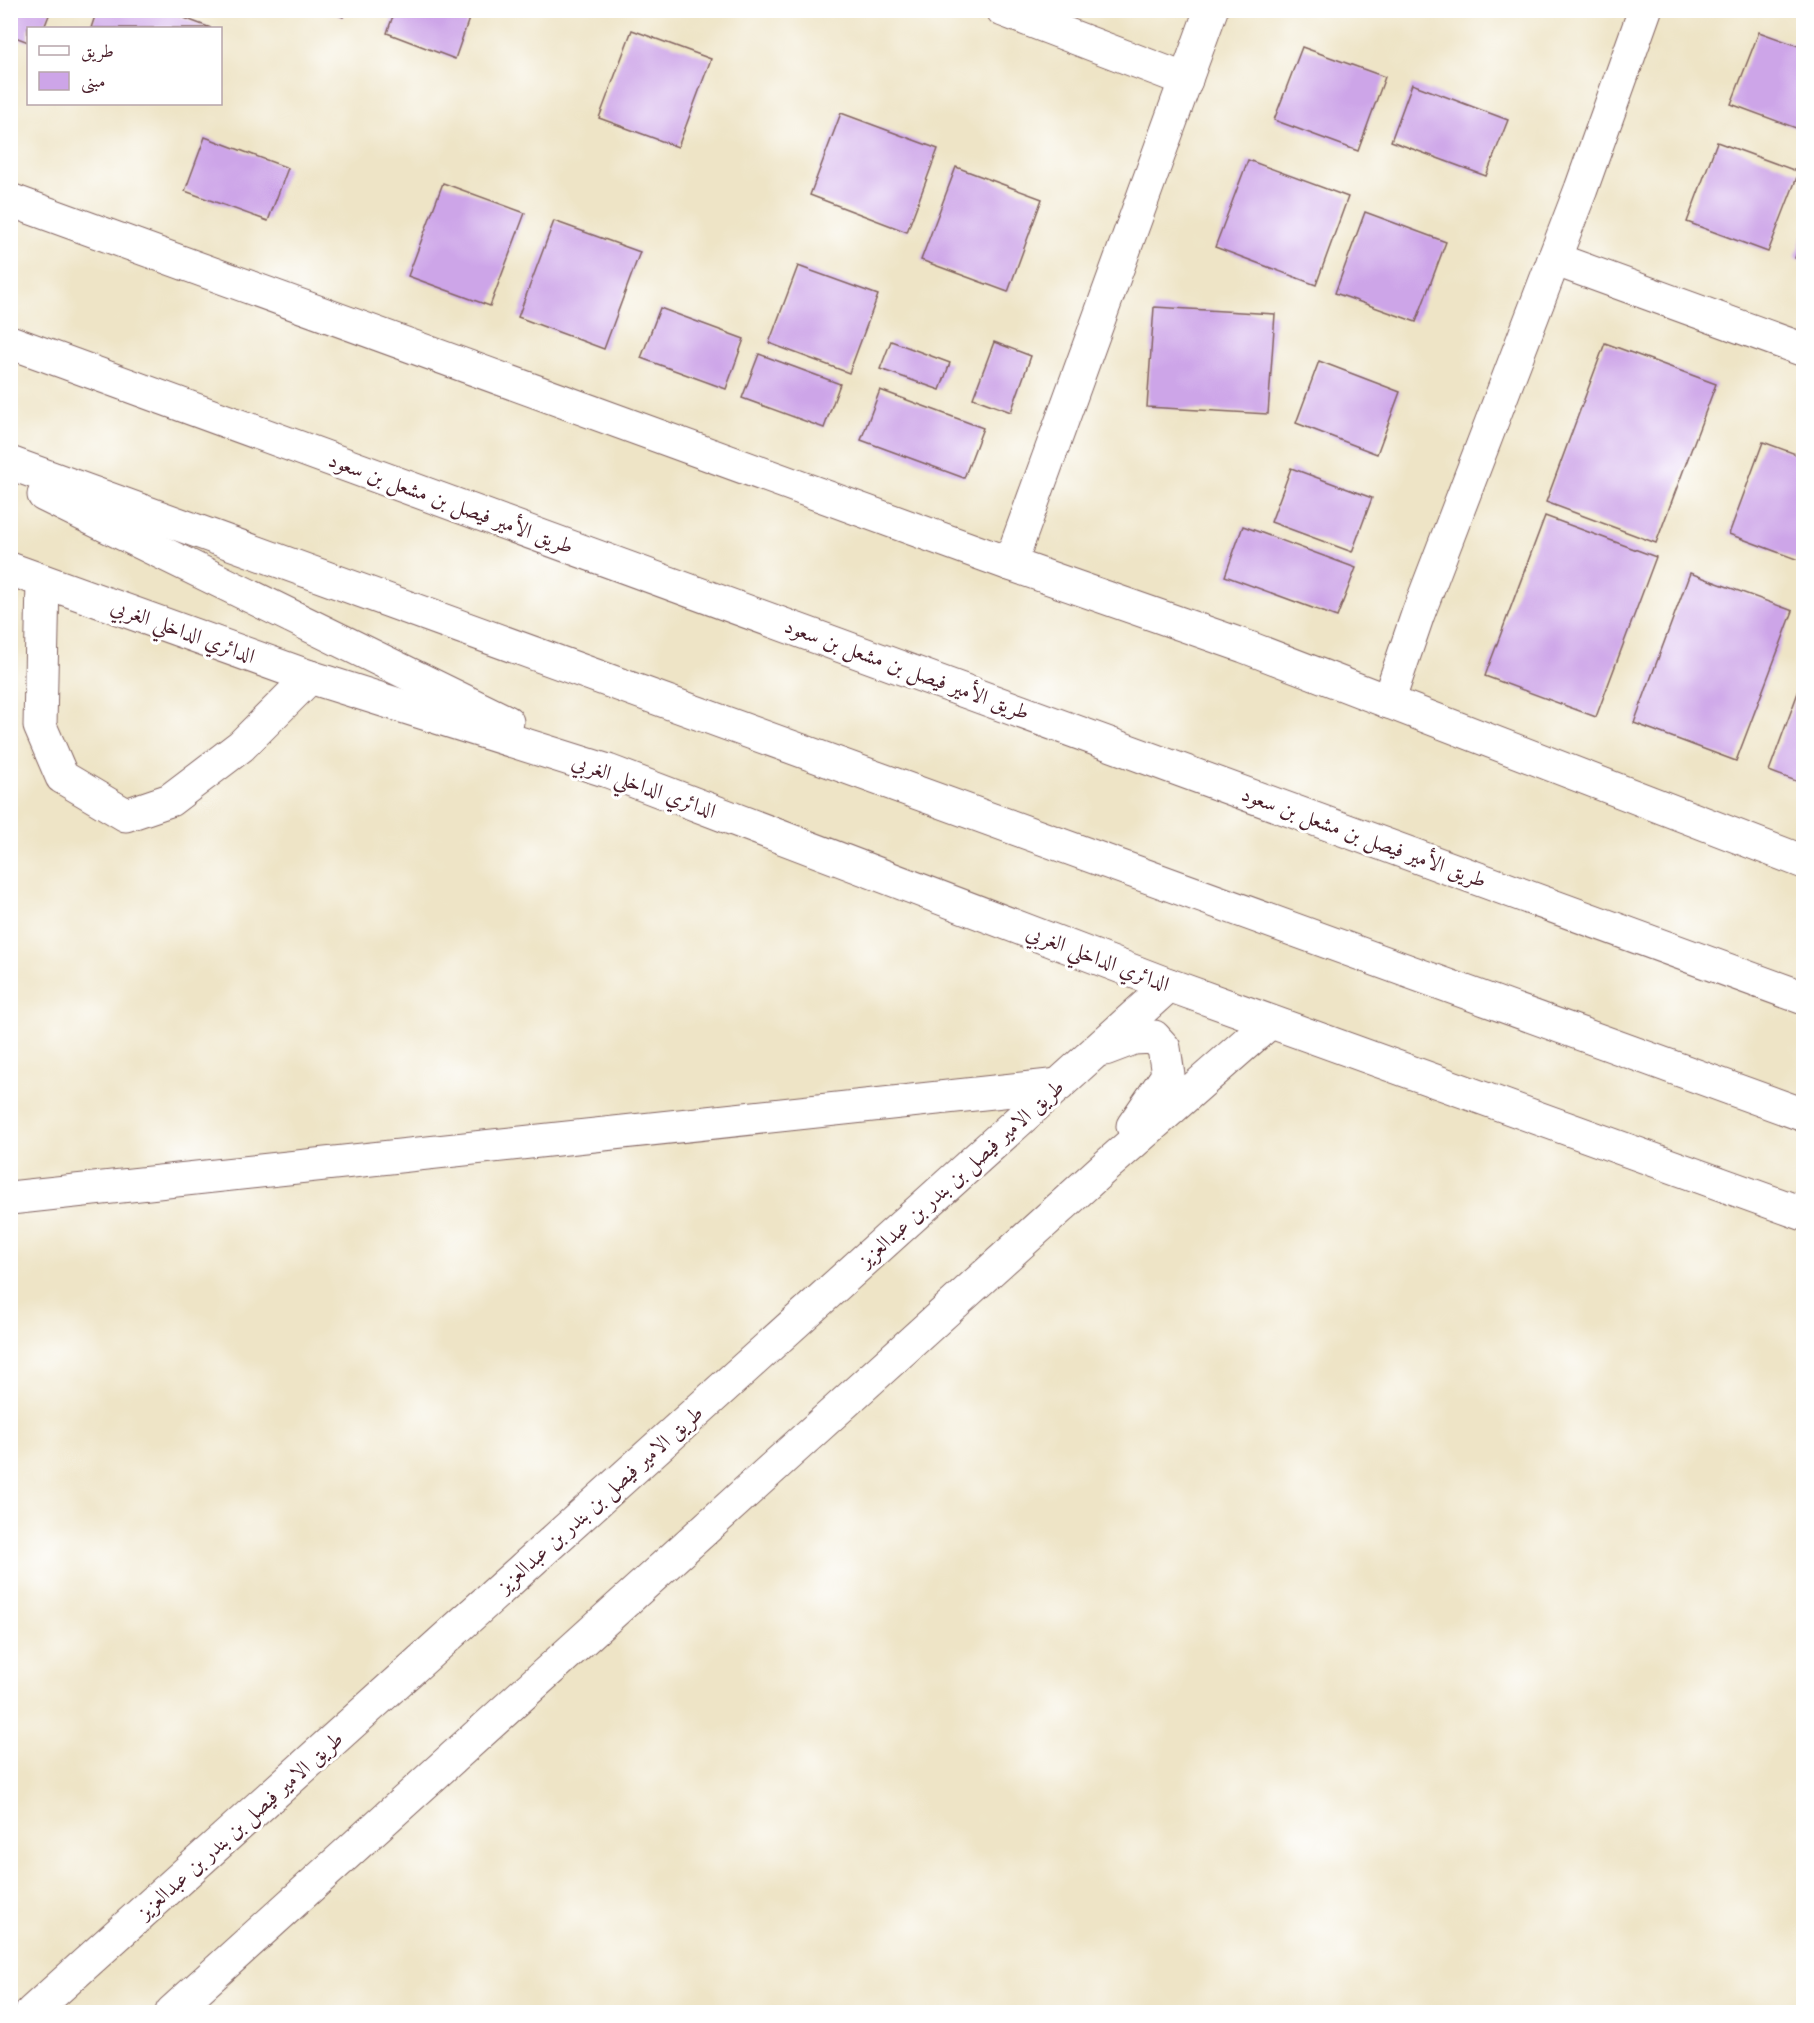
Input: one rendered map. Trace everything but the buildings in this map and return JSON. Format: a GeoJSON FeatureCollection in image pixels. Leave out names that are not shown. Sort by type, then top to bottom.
{"type":"FeatureCollection","features":[{"type":"Feature","properties":{"kind":"main road"},"geometry":{"type":"LineString","coordinates":[[1003,10],[1186,80]]}},
{"type":"Feature","properties":{"kind":"main road"},"geometry":{"type":"LineString","coordinates":[[1010,564],[1211,10]]}},
{"type":"Feature","properties":{"kind":"main road"},"geometry":{"type":"LineString","coordinates":[[1388,702],[1418,614],[1554,259],[1645,10]]}},
{"type":"Feature","properties":{"kind":"main road"},"geometry":{"type":"LineString","coordinates":[[10,200],[1010,564],[1244,646],[1803,862]]}},
{"type":"Feature","properties":{"kind":"main road"},"geometry":{"type":"LineString","coordinates":[[1554,259],[1803,350]]}},
{"type":"Feature","properties":{"kind":"main road","name":"طريق الأمير فيصل بن مشعل بن سعود"},"geometry":{"type":"LineString","coordinates":[[10,342],[1803,998]]}},
{"type":"Feature","properties":{"kind":"main road"},"geometry":{"type":"LineString","coordinates":[[10,463],[1803,1115]]}},
{"type":"Feature","properties":{"kind":"main road"},"geometry":{"type":"LineString","coordinates":[[10,479],[608,771]]}},
{"type":"Feature","properties":{"kind":"main road","name":"الدائري الداخلي الغربي"},"geometry":{"type":"LineString","coordinates":[[10,569],[310,677],[608,771],[1169,986],[1803,1214]]}},
{"type":"Feature","properties":{"kind":"main road"},"geometry":{"type":"LineString","coordinates":[[43,581],[40,726],[62,777],[126,815],[170,800],[241,746],[310,677]]}},
{"type":"Feature","properties":{"kind":"main road","name":"طريق الامير فيصل بن بندر بن عبدالعزيز"},"geometry":{"type":"LineString","coordinates":[[32,2013],[1169,986]]}},
{"type":"Feature","properties":{"kind":"main road"},"geometry":{"type":"LineString","coordinates":[[172,2013],[1105,1167],[1270,1022]]}},
{"type":"Feature","properties":{"kind":"main road"},"geometry":{"type":"LineString","coordinates":[[1093,1054],[1134,1038],[1154,1037],[1164,1048],[1168,1075],[1105,1167]]}},
{"type":"Feature","properties":{"kind":"main road"},"geometry":{"type":"LineString","coordinates":[[10,1198],[1059,1085]]}}]}
